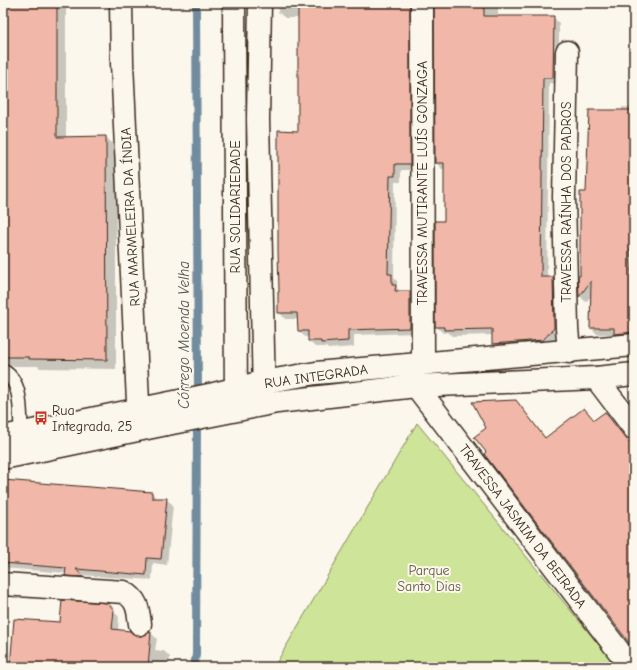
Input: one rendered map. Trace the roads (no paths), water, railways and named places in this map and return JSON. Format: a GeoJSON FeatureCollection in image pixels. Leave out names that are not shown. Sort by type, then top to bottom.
{"type":"FeatureCollection","features":[{"type":"Feature","properties":{"kind":"main road","name":"RUA MARMELEIRA DA ÍNDIA"},"geometry":{"type":"LineString","coordinates":[[121,3],[122,63],[148,418]]}},
{"type":"Feature","properties":{"kind":"main road","name":"RUA SOLIDARIEDADE"},"geometry":{"type":"LineString","coordinates":[[234,3],[236,410]]}},
{"type":"Feature","properties":{"kind":"main road","name":"RUA SOLIDARIEDADE"},"geometry":{"type":"LineString","coordinates":[[260,3],[258,119],[264,405]]}},
{"type":"Feature","properties":{"kind":"main road","name":"TRAVESSA MUTIRANTE LUÍS GONZAGA"},"geometry":{"type":"LineString","coordinates":[[422,3],[423,363]]}},
{"type":"Feature","properties":{"kind":"main road","name":"TRAVESSA RAÍNHA DOS PADROS"},"geometry":{"type":"LineString","coordinates":[[568,52],[564,198],[567,328],[569,352]]}},
{"type":"Feature","properties":{"kind":"main road","name":"RUA INTEGRADA"},"geometry":{"type":"LineString","coordinates":[[3,458],[148,418],[213,405],[236,389],[263,382],[316,373],[569,352],[634,345]]}},
{"type":"Feature","properties":{"kind":"main road","name":"RUA INTEGRADA"},"geometry":{"type":"LineString","coordinates":[[213,405],[236,410],[264,405],[416,386],[596,378],[634,374]]}},
{"type":"Feature","properties":{"kind":"main road"},"geometry":{"type":"LineString","coordinates":[[596,378],[634,428]]}},
{"type":"Feature","properties":{"kind":"main road","name":"TRAVESSA JASMIM DA BEIRADA"},"geometry":{"type":"LineString","coordinates":[[416,386],[631,667]]}},
{"type":"Feature","properties":{"kind":"main road","name":"RUA INTEGRADA"},"geometry":{"type":"LineString","coordinates":[[12,435],[148,418]]}},
{"type":"Feature","properties":{"kind":"main road"},"geometry":{"type":"LineString","coordinates":[[3,584],[124,592],[129,595],[138,607],[140,624]]}},
{"type":"Feature","properties":{"kind":"lane"},"geometry":{"type":"LineString","coordinates":[[3,370],[8,373],[17,387],[12,435]]}},
{"type":"Feature","properties":{"kind":"waterway","name":"Córrego Moenda Velha"},"geometry":{"type":"LineString","coordinates":[[196,3],[198,396]]}},
{"type":"Feature","properties":{"kind":"waterway","name":"Córrego Moenda Velha"},"geometry":{"type":"LineString","coordinates":[[194,667],[196,654],[197,420]]}},
{"type":"Feature","properties":{"kind":"place","name":"Rua Integrada, 25"},"geometry":{"type":"Point","coordinates":[41,418]}},
{"type":"Feature","properties":{"kind":"park label","name":"Parque Santo Dias"},"geometry":{"type":"Point","coordinates":[429,578]}}]}
